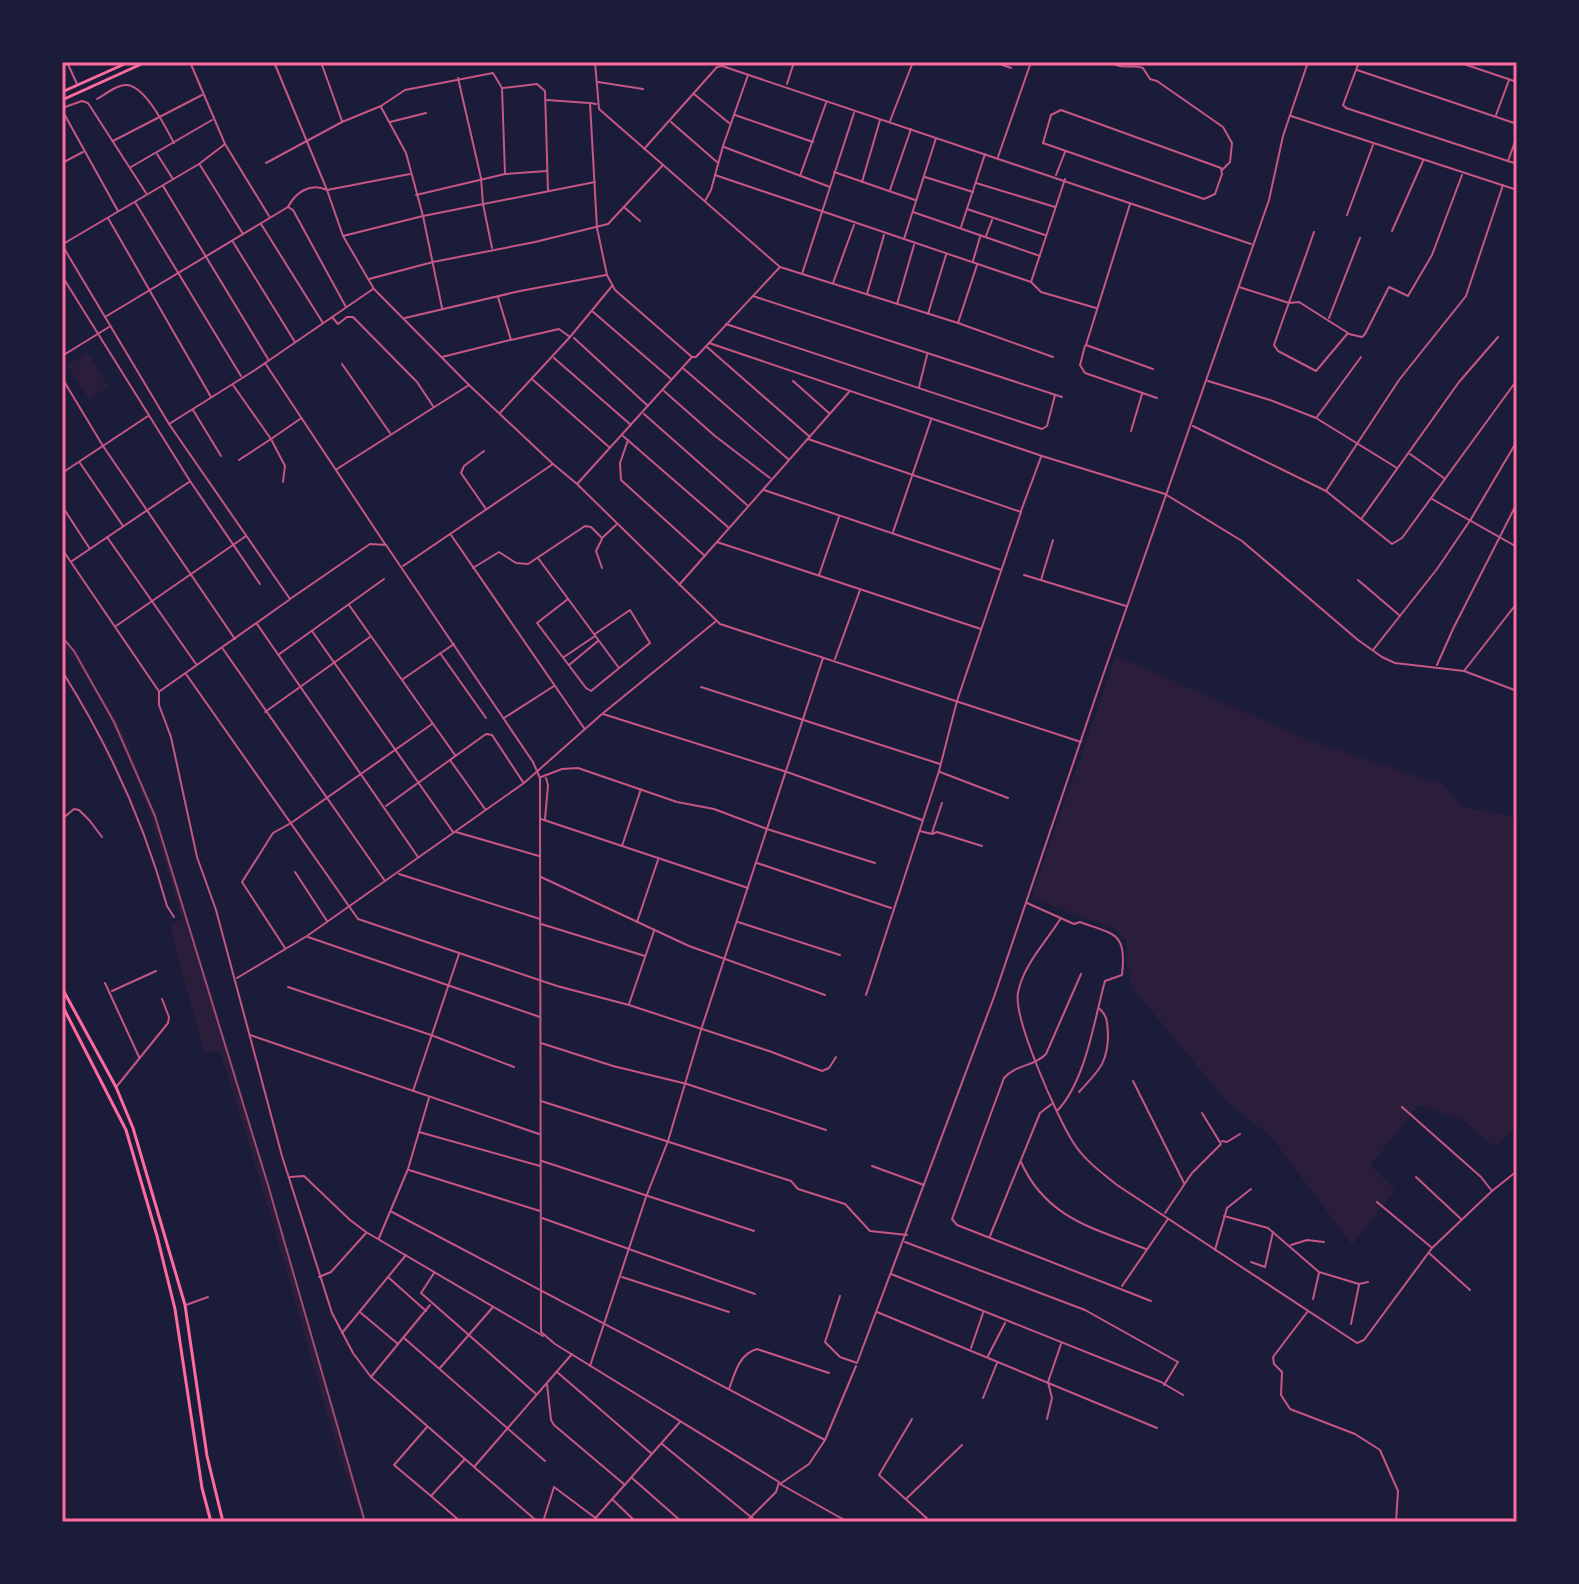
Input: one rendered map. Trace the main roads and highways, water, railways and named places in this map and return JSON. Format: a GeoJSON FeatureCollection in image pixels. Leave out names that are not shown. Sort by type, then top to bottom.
{"type":"FeatureCollection","features":[{"type":"Feature","properties":{"kind":"main road"},"geometry":{"type":"LineString","coordinates":[[62,92],[129,62]]}},
{"type":"Feature","properties":{"kind":"main road"},"geometry":{"type":"LineString","coordinates":[[62,100],[146,62]]}},
{"type":"Feature","properties":{"kind":"main road"},"geometry":{"type":"LineString","coordinates":[[91,79],[95,86]]}},
{"type":"Feature","properties":{"kind":"main road"},"geometry":{"type":"LineString","coordinates":[[62,988],[116,1087],[133,1128],[185,1305],[207,1456],[223,1522]]}},
{"type":"Feature","properties":{"kind":"main road"},"geometry":{"type":"LineString","coordinates":[[62,1005],[126,1130],[175,1309],[202,1488],[211,1522]]}},
{"type":"Feature","properties":{"kind":"main road"},"geometry":{"type":"LineString","coordinates":[[175,1309],[185,1305]]}},
{"type":"Feature","properties":{"kind":"railway"},"geometry":{"type":"LineString","coordinates":[[62,637],[74,651],[114,722],[155,816],[268,1185],[365,1522]]}}]}
